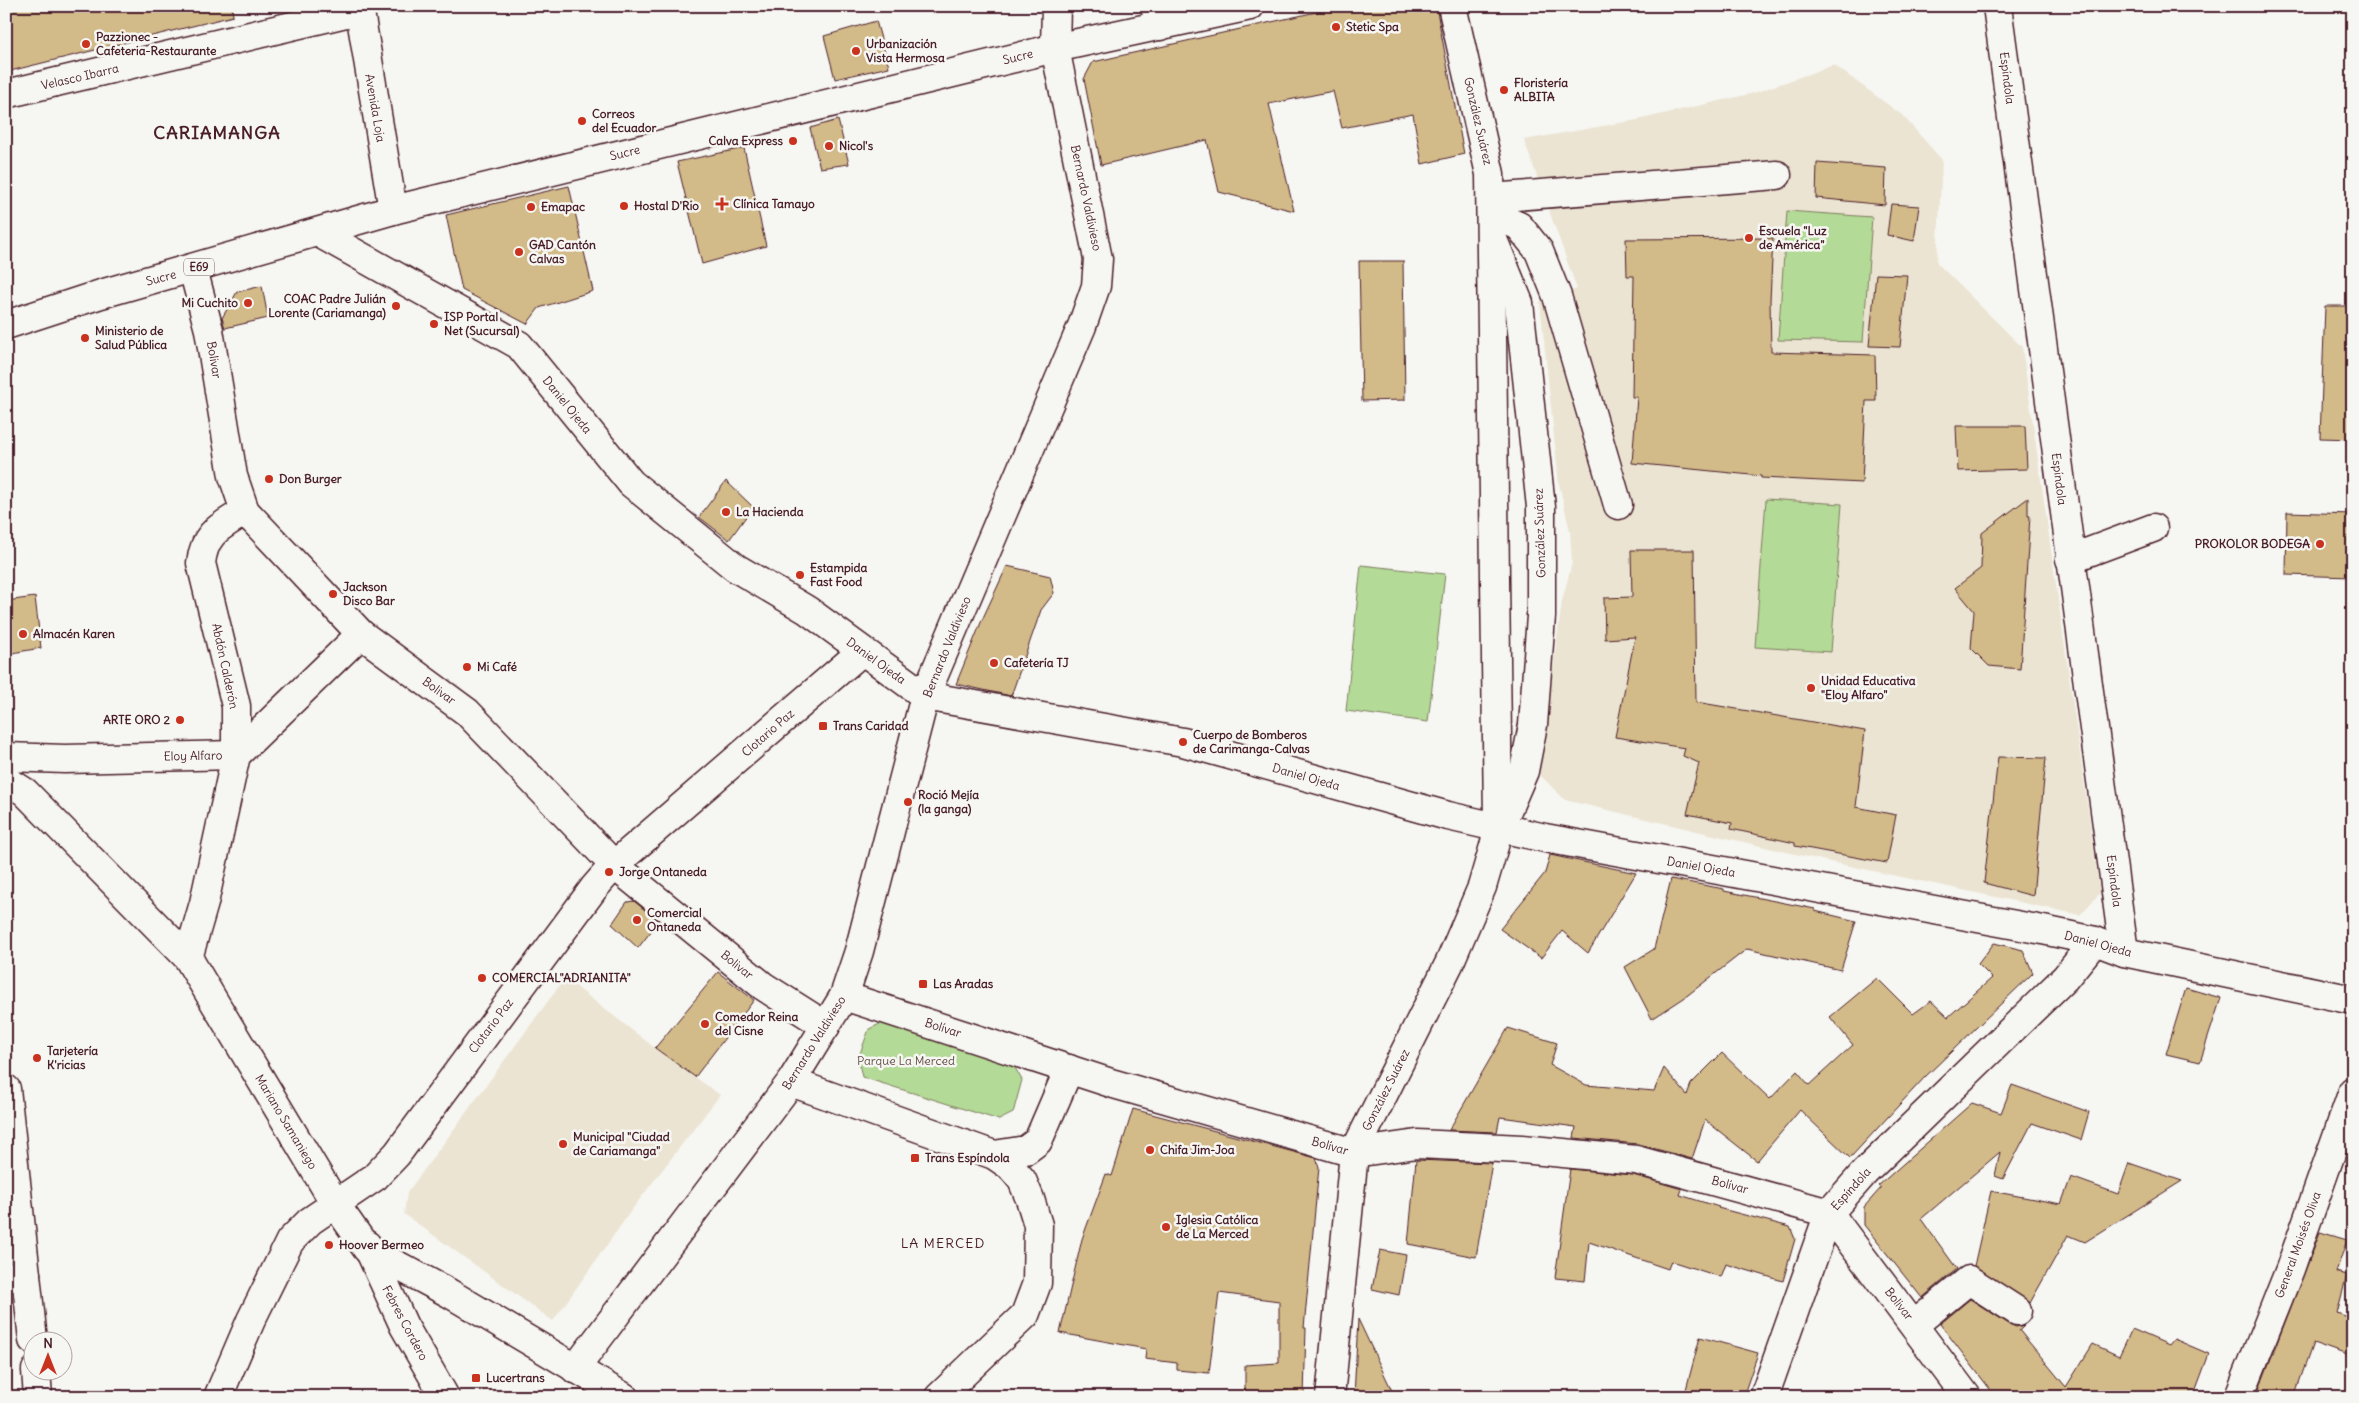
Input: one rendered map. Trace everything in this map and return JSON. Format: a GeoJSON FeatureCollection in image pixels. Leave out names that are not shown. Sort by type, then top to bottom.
{"type":"FeatureCollection","features":[{"type":"Feature","properties":{"kind":"street","name":"Bernardo Valdivieso"},"geometry":{"type":"LineString","coordinates":[[575,1369],[791,1082],[844,996],[859,951],[925,696],[1082,326],[1096,286],[1098,259],[1055,48],[1056,6]]}},
{"type":"Feature","properties":{"kind":"street","name":"Sucre"},"geometry":{"type":"LineString","coordinates":[[6,325],[101,294],[319,233],[393,210],[1055,48],[1157,16],[1250,6]]}},
{"type":"Feature","properties":{"kind":"street","name":"González Suárez"},"geometry":{"type":"LineString","coordinates":[[1330,1397],[1354,1153],[1449,964],[1482,887],[1499,829],[1524,771],[1533,725],[1541,616],[1541,508],[1519,303],[1491,206],[1452,6]]}},
{"type":"Feature","properties":{"kind":"street","name":"Espíndola"},"geometry":{"type":"LineString","coordinates":[[1997,6],[2124,952]]}},
{"type":"Feature","properties":{"kind":"street","name":"Velasco Ibarra"},"geometry":{"type":"LineString","coordinates":[[6,94],[359,8]]}},
{"type":"Feature","properties":{"kind":"street","name":"Avenida Loja"},"geometry":{"type":"LineString","coordinates":[[359,8],[393,210]]}},
{"type":"Feature","properties":{"kind":"street"},"geometry":{"type":"LineString","coordinates":[[1491,206],[1777,175]]}},
{"type":"Feature","properties":{"kind":"street","name":"González Suárez"},"geometry":{"type":"LineString","coordinates":[[1491,206],[1499,829]]}},
{"type":"Feature","properties":{"kind":"street"},"geometry":{"type":"LineString","coordinates":[[1491,206],[1519,226],[1539,251],[1557,296],[1618,505]]}},
{"type":"Feature","properties":{"kind":"street","name":"Daniel Ojeda"},"geometry":{"type":"LineString","coordinates":[[319,233],[519,345],[631,483],[736,568],[807,610],[862,652],[925,696],[1183,742],[1499,829],[2095,941],[2124,952],[2353,1000]]}},
{"type":"Feature","properties":{"kind":"street","name":"Bolivar"},"geometry":{"type":"LineString","coordinates":[[192,269],[209,330],[233,476],[245,511],[361,634],[467,712],[614,865],[763,986],[826,1026]]}},
{"type":"Feature","properties":{"kind":"street","name":"Abdón Calderón"},"geometry":{"type":"LineString","coordinates":[[188,958],[204,903],[236,755],[236,706],[201,563],[204,545],[214,532],[245,511]]}},
{"type":"Feature","properties":{"kind":"street"},"geometry":{"type":"LineString","coordinates":[[2070,559],[2153,528]]}},
{"type":"Feature","properties":{"kind":"street","name":"Eloy Alfaro"},"geometry":{"type":"LineString","coordinates":[[6,757],[65,759],[236,755],[361,634]]}},
{"type":"Feature","properties":{"kind":"street","name":"Clotario Paz"},"geometry":{"type":"LineString","coordinates":[[218,1397],[284,1250],[310,1221],[336,1205],[375,1176],[396,1154],[589,895],[614,865],[862,652]]}},
{"type":"Feature","properties":{"kind":"street"},"geometry":{"type":"LineString","coordinates":[[41,808],[37,786],[41,776],[50,766],[65,759]]}},
{"type":"Feature","properties":{"kind":"street","name":"Mariano Samaniego"},"geometry":{"type":"LineString","coordinates":[[6,780],[25,792],[188,958],[336,1205],[368,1249],[449,1293],[624,1397]]}},
{"type":"Feature","properties":{"kind":"street","name":"Espíndola"},"geometry":{"type":"LineString","coordinates":[[1764,1397],[1829,1213],[1865,1172],[2065,978],[2095,941]]}},
{"type":"Feature","properties":{"kind":"street","name":"Bolívar"},"geometry":{"type":"LineString","coordinates":[[844,996],[1114,1084],[1354,1153],[1417,1144],[1522,1149],[1636,1160],[1829,1213]]}},
{"type":"Feature","properties":{"kind":"street"},"geometry":{"type":"LineString","coordinates":[[994,1155],[1026,1150],[1038,1141],[1069,1069]]}},
{"type":"Feature","properties":{"kind":"street"},"geometry":{"type":"LineString","coordinates":[[791,1082],[994,1155],[1010,1166],[1022,1180],[1038,1225],[1039,1252],[1037,1282],[1025,1315],[939,1397]]}},
{"type":"Feature","properties":{"kind":"street"},"geometry":{"type":"LineString","coordinates":[[6,1089],[16,1276],[30,1330]]}},
{"type":"Feature","properties":{"kind":"street","name":"General Moisés Oliva"},"geometry":{"type":"LineString","coordinates":[[2238,1397],[2290,1269],[2353,1091]]}},
{"type":"Feature","properties":{"kind":"street"},"geometry":{"type":"LineString","coordinates":[[368,1249],[360,1219],[361,1204],[364,1194],[375,1176]]}},
{"type":"Feature","properties":{"kind":"street","name":"Bolivar"},"geometry":{"type":"LineString","coordinates":[[1829,1213],[1915,1324],[1967,1397]]}},
{"type":"Feature","properties":{"kind":"street","name":"Febres Cordero"},"geometry":{"type":"LineString","coordinates":[[368,1249],[404,1326],[445,1397]]}},
{"type":"Feature","properties":{"kind":"street"},"geometry":{"type":"LineString","coordinates":[[1915,1324],[1969,1280],[2017,1311]]}},
{"type":"Feature","properties":{"kind":"street"},"geometry":{"type":"LineString","coordinates":[[404,1326],[402,1309],[409,1293],[424,1288],[449,1293]]}},
{"type":"Feature","properties":{"kind":"street"},"geometry":{"type":"LineString","coordinates":[[37,1380],[38,1397]]}},
{"type":"Feature","properties":{"kind":"shaded area","name":"Unidad Educativa \"Eloy Alfaro\""},"geometry":{"type":"Polygon","coordinates":[[[1834,65],[1902,115],[1942,160],[1937,263],[2022,347],[2100,893],[2080,915],[1812,858],[1565,800],[1539,774],[1562,601],[1572,563],[1570,531],[1559,484],[1540,302],[1577,289],[1524,140],[1637,120],[1754,93],[1834,65]]]}},
{"type":"Feature","properties":{"kind":"shaded area","name":"Municipal \"Ciudad de Cariamanga\""},"geometry":{"type":"Polygon","coordinates":[[[565,978],[655,1048],[720,1095],[633,1208],[553,1321],[404,1214],[407,1193],[565,978]]]}},
{"type":"Feature","properties":{"kind":"green space"},"geometry":{"type":"Polygon","coordinates":[[[1787,211],[1872,217],[1863,342],[1778,340],[1787,211]]]}},
{"type":"Feature","properties":{"kind":"green space"},"geometry":{"type":"Polygon","coordinates":[[[1766,499],[1842,504],[1831,652],[1755,647],[1766,499]]]}},
{"type":"Feature","properties":{"kind":"green space"},"geometry":{"type":"Polygon","coordinates":[[[1361,565],[1445,574],[1428,722],[1346,711],[1361,565]]]}},
{"type":"Feature","properties":{"kind":"green space","name":"Parque La Merced"},"geometry":{"type":"Polygon","coordinates":[[[882,1023],[1014,1066],[1022,1080],[1013,1113],[999,1120],[862,1077],[858,1059],[869,1029],[882,1023]]]}},
{"type":"Feature","properties":{"kind":"building"},"geometry":{"type":"Polygon","coordinates":[[[6,6],[232,6],[233,16],[6,72],[6,6]]]}},
{"type":"Feature","properties":{"kind":"building"},"geometry":{"type":"Polygon","coordinates":[[[1343,6],[1436,6],[1464,154],[1422,164],[1413,114],[1342,128],[1333,91],[1269,104],[1294,211],[1219,192],[1207,140],[1101,165],[1084,79],[1093,62],[1343,6]]]}},
{"type":"Feature","properties":{"kind":"building","name":"Urbanización Vista Hermosa"},"geometry":{"type":"Polygon","coordinates":[[[876,21],[889,67],[835,79],[824,36],[876,21]]]}},
{"type":"Feature","properties":{"kind":"building","name":"Nicol's"},"geometry":{"type":"Polygon","coordinates":[[[838,120],[849,164],[820,168],[810,128],[838,120]]]}},
{"type":"Feature","properties":{"kind":"building","name":"Clínica Tamayo"},"geometry":{"type":"Polygon","coordinates":[[[744,148],[766,246],[702,264],[677,162],[744,148]]]}},
{"type":"Feature","properties":{"kind":"building"},"geometry":{"type":"Polygon","coordinates":[[[1817,163],[1886,168],[1885,205],[1816,198],[1817,163]]]}},
{"type":"Feature","properties":{"kind":"building","name":"GAD Cantón Calvas"},"geometry":{"type":"Polygon","coordinates":[[[569,186],[593,291],[539,308],[527,324],[462,290],[446,215],[569,186]]]}},
{"type":"Feature","properties":{"kind":"building"},"geometry":{"type":"Polygon","coordinates":[[[1891,204],[1919,206],[1914,241],[1887,235],[1891,204]]]}},
{"type":"Feature","properties":{"kind":"building"},"geometry":{"type":"Polygon","coordinates":[[[1773,238],[1770,301],[1771,352],[1875,355],[1876,401],[1866,401],[1862,483],[1761,478],[1761,476],[1632,463],[1637,397],[1632,397],[1634,276],[1627,276],[1626,239],[1773,238]]]}},
{"type":"Feature","properties":{"kind":"building"},"geometry":{"type":"Polygon","coordinates":[[[1359,261],[1403,261],[1405,400],[1362,401],[1359,261]]]}},
{"type":"Feature","properties":{"kind":"building"},"geometry":{"type":"Polygon","coordinates":[[[1876,274],[1907,275],[1900,347],[1869,346],[1876,274]]]}},
{"type":"Feature","properties":{"kind":"building","name":"Mi Cuchito"},"geometry":{"type":"Polygon","coordinates":[[[262,286],[268,318],[225,328],[222,318],[237,292],[262,286]]]}},
{"type":"Feature","properties":{"kind":"building"},"geometry":{"type":"Polygon","coordinates":[[[2325,306],[2353,306],[2353,439],[2320,438],[2325,306]]]}},
{"type":"Feature","properties":{"kind":"building"},"geometry":{"type":"Polygon","coordinates":[[[1956,426],[2025,426],[2027,469],[1958,471],[1956,426]]]}},
{"type":"Feature","properties":{"kind":"building","name":"La Hacienda"},"geometry":{"type":"Polygon","coordinates":[[[726,481],[753,507],[729,540],[699,517],[726,481]]]}},
{"type":"Feature","properties":{"kind":"building"},"geometry":{"type":"Polygon","coordinates":[[[2028,498],[2028,516],[2030,516],[2020,669],[1989,666],[1971,648],[1974,611],[1955,588],[1981,568],[1982,533],[2028,498]]]}},
{"type":"Feature","properties":{"kind":"building","name":"PROKOLOR BODEGA"},"geometry":{"type":"Polygon","coordinates":[[[2287,512],[2353,514],[2353,577],[2286,575],[2287,512]]]}},
{"type":"Feature","properties":{"kind":"building"},"geometry":{"type":"Polygon","coordinates":[[[1631,550],[1694,550],[1696,702],[1865,731],[1856,807],[1896,815],[1887,863],[1795,846],[1795,843],[1731,829],[1732,823],[1687,814],[1699,763],[1683,756],[1685,748],[1615,737],[1635,637],[1605,639],[1604,598],[1632,597],[1631,550]]]}},
{"type":"Feature","properties":{"kind":"building"},"geometry":{"type":"Polygon","coordinates":[[[1007,566],[1050,576],[1054,593],[1041,610],[1011,696],[956,684],[982,620],[1007,566]]]}},
{"type":"Feature","properties":{"kind":"building","name":"Almacén Karen"},"geometry":{"type":"Polygon","coordinates":[[[35,597],[41,648],[6,654],[6,601],[35,597]]]}},
{"type":"Feature","properties":{"kind":"building"},"geometry":{"type":"Polygon","coordinates":[[[1998,757],[2046,758],[2033,896],[1984,883],[1998,757]]]}},
{"type":"Feature","properties":{"kind":"building"},"geometry":{"type":"Polygon","coordinates":[[[1550,855],[1636,873],[1588,953],[1562,931],[1541,958],[1500,929],[1545,873],[1550,855]]]}},
{"type":"Feature","properties":{"kind":"building"},"geometry":{"type":"Polygon","coordinates":[[[1671,879],[1815,909],[1815,911],[1856,921],[1841,970],[1747,949],[1684,998],[1652,1019],[1625,967],[1654,949],[1671,879]]]}},
{"type":"Feature","properties":{"kind":"building","name":"Comercial Ontaneda"},"geometry":{"type":"Polygon","coordinates":[[[634,901],[659,921],[638,948],[612,924],[627,902],[634,901]]]}},
{"type":"Feature","properties":{"kind":"building"},"geometry":{"type":"Polygon","coordinates":[[[1994,943],[2023,950],[2033,973],[1925,1077],[1850,1158],[1800,1110],[1757,1161],[1705,1120],[1692,1159],[1638,1144],[1574,1138],[1576,1127],[1500,1117],[1497,1132],[1449,1130],[1508,1028],[1557,1043],[1550,1065],[1586,1085],[1654,1091],[1664,1068],[1687,1095],[1691,1084],[1722,1053],[1770,1099],[1797,1071],[1809,1085],[1853,1045],[1830,1017],[1877,978],[1913,1014],[1931,1001],[1948,1017],[1992,978],[1978,964],[1994,943]]]}},
{"type":"Feature","properties":{"kind":"building","name":"Comedor Reina del Cisne"},"geometry":{"type":"Polygon","coordinates":[[[718,972],[754,1000],[695,1077],[655,1048],[718,972]]]}},
{"type":"Feature","properties":{"kind":"building"},"geometry":{"type":"Polygon","coordinates":[[[2186,988],[2221,998],[2200,1062],[2166,1054],[2186,988]]]}},
{"type":"Feature","properties":{"kind":"building"},"geometry":{"type":"Polygon","coordinates":[[[2012,1085],[2089,1112],[2081,1140],[2032,1123],[2003,1179],[1995,1176],[2000,1152],[1921,1219],[1957,1269],[1922,1298],[1864,1225],[1864,1207],[1881,1188],[1878,1186],[1972,1103],[2001,1113],[2012,1085]]]}},
{"type":"Feature","properties":{"kind":"building"},"geometry":{"type":"Polygon","coordinates":[[[1133,1109],[1316,1158],[1319,1167],[1304,1328],[1306,1328],[1304,1397],[1245,1397],[1245,1365],[1279,1363],[1279,1301],[1219,1293],[1209,1373],[1177,1370],[1177,1363],[1145,1359],[1146,1349],[1060,1333],[1082,1239],[1106,1174],[1112,1176],[1133,1109]]]}},
{"type":"Feature","properties":{"kind":"building"},"geometry":{"type":"Polygon","coordinates":[[[1416,1160],[1492,1163],[1476,1257],[1408,1244],[1416,1160]]]}},
{"type":"Feature","properties":{"kind":"building"},"geometry":{"type":"Polygon","coordinates":[[[2129,1163],[2182,1181],[2085,1242],[2068,1235],[2030,1303],[1974,1266],[1991,1191],[2061,1204],[2071,1177],[2118,1194],[2129,1163]]]}},
{"type":"Feature","properties":{"kind":"building"},"geometry":{"type":"Polygon","coordinates":[[[1570,1169],[1633,1175],[1682,1189],[1680,1195],[1718,1208],[1790,1227],[1795,1239],[1783,1281],[1726,1264],[1721,1277],[1671,1261],[1668,1269],[1589,1242],[1585,1281],[1555,1278],[1570,1169]]]}},
{"type":"Feature","properties":{"kind":"building"},"geometry":{"type":"Polygon","coordinates":[[[2320,1232],[2347,1240],[2336,1272],[2347,1275],[2337,1313],[2353,1319],[2353,1357],[2313,1343],[2294,1397],[2256,1397],[2320,1232]]]}},
{"type":"Feature","properties":{"kind":"building"},"geometry":{"type":"Polygon","coordinates":[[[1380,1250],[1406,1255],[1399,1295],[1372,1289],[1380,1250]]]}},
{"type":"Feature","properties":{"kind":"building"},"geometry":{"type":"Polygon","coordinates":[[[1970,1299],[2009,1324],[2016,1327],[2024,1325],[2019,1330],[2066,1387],[2093,1344],[2119,1356],[2132,1329],[2169,1345],[2174,1339],[2209,1354],[2193,1397],[1996,1397],[1940,1324],[1970,1299]]]}},
{"type":"Feature","properties":{"kind":"building"},"geometry":{"type":"Polygon","coordinates":[[[1358,1319],[1395,1397],[1354,1397],[1358,1319]]]}},
{"type":"Feature","properties":{"kind":"building"},"geometry":{"type":"Polygon","coordinates":[[[1700,1337],[1758,1353],[1743,1397],[1684,1397],[1700,1337]]]}},
{"type":"Feature","properties":{"kind":"place","name":"Stetic Spa"},"geometry":{"type":"Point","coordinates":[1336,27]}},
{"type":"Feature","properties":{"kind":"place","name":"Pazzionec - Cafeteria-Restaurante"},"geometry":{"type":"Point","coordinates":[86,44]}},
{"type":"Feature","properties":{"kind":"place","name":"Urbanización Vista Hermosa"},"geometry":{"type":"Point","coordinates":[856,51]}},
{"type":"Feature","properties":{"kind":"place","name":"Floristería ALBITA"},"geometry":{"type":"Point","coordinates":[1504,90]}},
{"type":"Feature","properties":{"kind":"place","name":"Correos del Ecuador"},"geometry":{"type":"Point","coordinates":[582,121]}},
{"type":"Feature","properties":{"kind":"place","name":"Calva Express"},"geometry":{"type":"Point","coordinates":[793,141]}},
{"type":"Feature","properties":{"kind":"place","name":"Nicol's"},"geometry":{"type":"Point","coordinates":[829,146]}},
{"type":"Feature","properties":{"kind":"place","name":"Clínica Tamayo"},"geometry":{"type":"Point","coordinates":[722,204]}},
{"type":"Feature","properties":{"kind":"place","name":"Hostal D'Rio"},"geometry":{"type":"Point","coordinates":[624,206]}},
{"type":"Feature","properties":{"kind":"place","name":"Emapac"},"geometry":{"type":"Point","coordinates":[531,207]}},
{"type":"Feature","properties":{"kind":"place","name":"Escuela \"Luz de América\""},"geometry":{"type":"Point","coordinates":[1749,238]}},
{"type":"Feature","properties":{"kind":"place","name":"GAD Cantón Calvas"},"geometry":{"type":"Point","coordinates":[519,252]}},
{"type":"Feature","properties":{"kind":"place","name":"Mi Cuchito"},"geometry":{"type":"Point","coordinates":[248,303]}},
{"type":"Feature","properties":{"kind":"place","name":"COAC Padre Julián Lorente (Cariamanga)"},"geometry":{"type":"Point","coordinates":[396,306]}},
{"type":"Feature","properties":{"kind":"place","name":"ISP Portal Net (Sucursal)"},"geometry":{"type":"Point","coordinates":[434,324]}},
{"type":"Feature","properties":{"kind":"place","name":"Ministerio de Salud Pública"},"geometry":{"type":"Point","coordinates":[85,338]}},
{"type":"Feature","properties":{"kind":"place","name":"Don Burger"},"geometry":{"type":"Point","coordinates":[269,479]}},
{"type":"Feature","properties":{"kind":"place","name":"La Hacienda"},"geometry":{"type":"Point","coordinates":[726,512]}},
{"type":"Feature","properties":{"kind":"place","name":"PROKOLOR BODEGA"},"geometry":{"type":"Point","coordinates":[2320,544]}},
{"type":"Feature","properties":{"kind":"place","name":"Estampida Fast Food"},"geometry":{"type":"Point","coordinates":[800,575]}},
{"type":"Feature","properties":{"kind":"place","name":"Jackson Disco Bar"},"geometry":{"type":"Point","coordinates":[333,594]}},
{"type":"Feature","properties":{"kind":"place","name":"Almacén Karen"},"geometry":{"type":"Point","coordinates":[23,634]}},
{"type":"Feature","properties":{"kind":"place","name":"Cafetería TJ"},"geometry":{"type":"Point","coordinates":[994,663]}},
{"type":"Feature","properties":{"kind":"place","name":"Mi Café"},"geometry":{"type":"Point","coordinates":[467,667]}},
{"type":"Feature","properties":{"kind":"place","name":"Unidad Educativa \"Eloy Alfaro\""},"geometry":{"type":"Point","coordinates":[1811,688]}},
{"type":"Feature","properties":{"kind":"place","name":"ARTE ORO 2"},"geometry":{"type":"Point","coordinates":[180,720]}},
{"type":"Feature","properties":{"kind":"place","name":"Trans Caridad"},"geometry":{"type":"Point","coordinates":[823,726]}},
{"type":"Feature","properties":{"kind":"place","name":"Cuerpo de Bomberos de Carimanga-Calvas"},"geometry":{"type":"Point","coordinates":[1183,742]}},
{"type":"Feature","properties":{"kind":"place","name":"Roció Mejía (la ganga)"},"geometry":{"type":"Point","coordinates":[908,802]}},
{"type":"Feature","properties":{"kind":"place","name":"Jorge Ontaneda"},"geometry":{"type":"Point","coordinates":[609,872]}},
{"type":"Feature","properties":{"kind":"place","name":"Comercial Ontaneda"},"geometry":{"type":"Point","coordinates":[637,920]}},
{"type":"Feature","properties":{"kind":"place","name":"COMERCIAL\"ADRIANITA\""},"geometry":{"type":"Point","coordinates":[482,978]}},
{"type":"Feature","properties":{"kind":"place","name":"Las Aradas"},"geometry":{"type":"Point","coordinates":[923,984]}},
{"type":"Feature","properties":{"kind":"place","name":"Comedor Reina del Cisne"},"geometry":{"type":"Point","coordinates":[705,1024]}},
{"type":"Feature","properties":{"kind":"place","name":"Tarjetería K'ricias"},"geometry":{"type":"Point","coordinates":[37,1058]}},
{"type":"Feature","properties":{"kind":"place","name":"Municipal \"Ciudad de Cariamanga\""},"geometry":{"type":"Point","coordinates":[563,1144]}},
{"type":"Feature","properties":{"kind":"place","name":"Chifa Jim-Joa"},"geometry":{"type":"Point","coordinates":[1150,1150]}},
{"type":"Feature","properties":{"kind":"place","name":"Trans Espíndola"},"geometry":{"type":"Point","coordinates":[915,1158]}},
{"type":"Feature","properties":{"kind":"place","name":"Iglesia Católica de La Merced"},"geometry":{"type":"Point","coordinates":[1166,1227]}},
{"type":"Feature","properties":{"kind":"place","name":"Hoover Bermeo"},"geometry":{"type":"Point","coordinates":[329,1245]}},
{"type":"Feature","properties":{"kind":"place","name":"Lucertrans"},"geometry":{"type":"Point","coordinates":[476,1378]}},
{"type":"Feature","properties":{"kind":"district","name":"CARIAMANGA"},"geometry":{"type":"Point","coordinates":[217,133]}},
{"type":"Feature","properties":{"kind":"district","name":"LA MERCED"},"geometry":{"type":"Point","coordinates":[943,1243]}}]}
